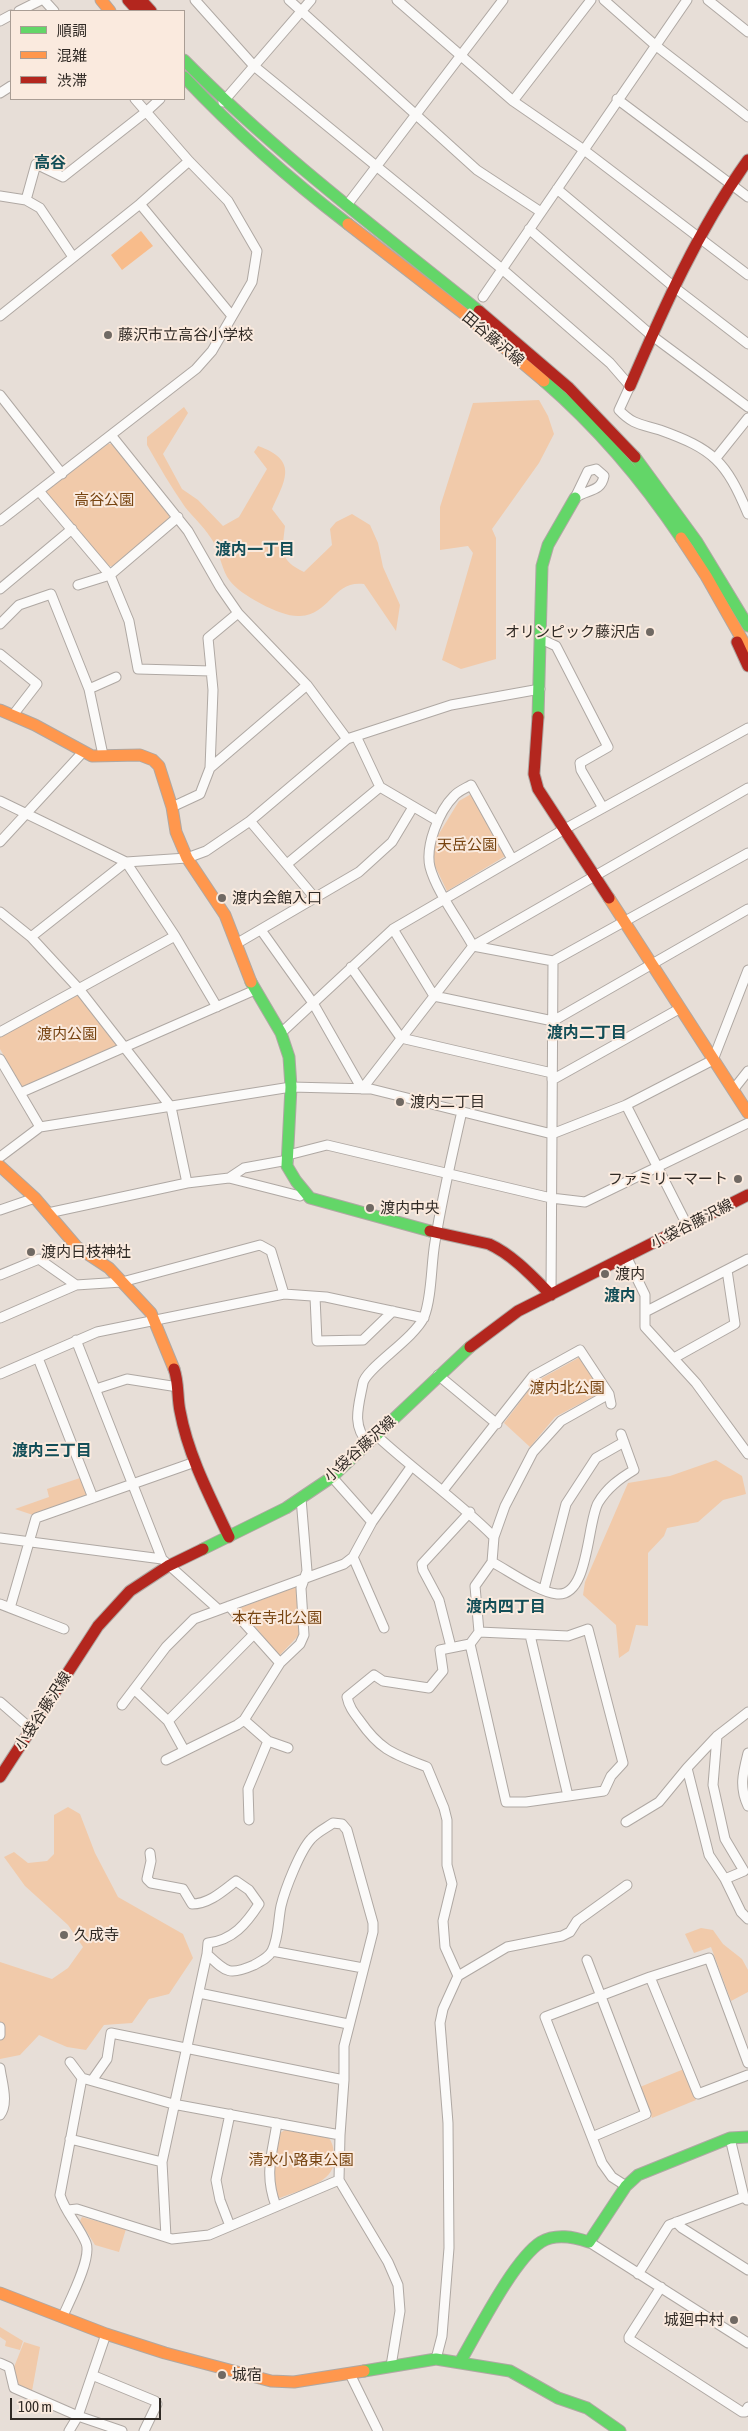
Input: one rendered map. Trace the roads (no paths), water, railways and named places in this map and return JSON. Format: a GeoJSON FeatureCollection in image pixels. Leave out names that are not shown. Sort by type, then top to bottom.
{"type":"FeatureCollection","features":[{"type":"Feature","properties":{"kind":"street"},"geometry":{"type":"LineString","coordinates":[[21,10],[43,0],[53,10]]}},
{"type":"Feature","properties":{"kind":"street"},"geometry":{"type":"LineString","coordinates":[[101,0],[109,10]]}},
{"type":"Feature","properties":{"kind":"street"},"geometry":{"type":"LineString","coordinates":[[112,0],[120,10]]}},
{"type":"Feature","properties":{"kind":"street"},"geometry":{"type":"LineString","coordinates":[[195,0],[254,66],[502,269],[610,363],[630,386]]}},
{"type":"Feature","properties":{"kind":"street"},"geometry":{"type":"LineString","coordinates":[[289,0],[477,170],[541,212]]}},
{"type":"Feature","properties":{"kind":"street"},"geometry":{"type":"LineString","coordinates":[[220,106],[311,0]]}},
{"type":"Feature","properties":{"kind":"street"},"geometry":{"type":"LineString","coordinates":[[347,205],[504,0]]}},
{"type":"Feature","properties":{"kind":"street"},"geometry":{"type":"LineString","coordinates":[[513,101],[590,0]]}},
{"type":"Feature","properties":{"kind":"street"},"geometry":{"type":"LineString","coordinates":[[604,0],[655,45],[748,118]]}},
{"type":"Feature","properties":{"kind":"street"},"geometry":{"type":"LineString","coordinates":[[483,296],[687,0]]}},
{"type":"Feature","properties":{"kind":"street"},"geometry":{"type":"LineString","coordinates":[[708,0],[748,32]]}},
{"type":"Feature","properties":{"kind":"street"},"geometry":{"type":"LineString","coordinates":[[402,2],[513,101],[584,150],[748,276]]}},
{"type":"Feature","properties":{"kind":"street"},"geometry":{"type":"LineString","coordinates":[[135,4],[149,10]]}},
{"type":"Feature","properties":{"kind":"street"},"geometry":{"type":"LineString","coordinates":[[185,51],[220,106]]}},
{"type":"Feature","properties":{"kind":"street","name":"田谷藤沢線"},"geometry":{"type":"LineString","coordinates":[[185,61],[220,106],[291,180],[462,313],[546,383],[587,423],[646,488],[706,576],[748,650]]}},
{"type":"Feature","properties":{"kind":"street","name":"田谷藤沢線"},"geometry":{"type":"LineString","coordinates":[[185,78],[347,205],[555,374],[601,419],[631,453],[699,542],[748,626]]}},
{"type":"Feature","properties":{"kind":"street"},"geometry":{"type":"LineString","coordinates":[[185,87],[220,106]]}},
{"type":"Feature","properties":{"kind":"street"},"geometry":{"type":"LineString","coordinates":[[617,99],[748,198]]}},
{"type":"Feature","properties":{"kind":"street"},"geometry":{"type":"LineString","coordinates":[[0,521],[196,369],[212,350],[252,282],[257,251],[228,201],[189,161],[148,111],[136,100]]}},
{"type":"Feature","properties":{"kind":"street"},"geometry":{"type":"LineString","coordinates":[[26,200],[36,164],[63,177],[148,111],[159,100]]}},
{"type":"Feature","properties":{"kind":"street"},"geometry":{"type":"LineString","coordinates":[[748,160],[730,184],[699,238],[651,335],[619,410],[630,421],[678,437],[702,448],[716,458],[734,484],[748,514]]}},
{"type":"Feature","properties":{"kind":"street"},"geometry":{"type":"LineString","coordinates":[[0,316],[140,204],[189,161]]}},
{"type":"Feature","properties":{"kind":"street"},"geometry":{"type":"LineString","coordinates":[[557,189],[674,287],[748,344]]}},
{"type":"Feature","properties":{"kind":"street"},"geometry":{"type":"LineString","coordinates":[[0,196],[26,200],[40,208],[73,257]]}},
{"type":"Feature","properties":{"kind":"street"},"geometry":{"type":"LineString","coordinates":[[140,204],[232,316]]}},
{"type":"Feature","properties":{"kind":"street"},"geometry":{"type":"LineString","coordinates":[[529,228],[651,335],[748,407]]}},
{"type":"Feature","properties":{"kind":"street"},"geometry":{"type":"LineString","coordinates":[[0,395],[62,474]]}},
{"type":"Feature","properties":{"kind":"street"},"geometry":{"type":"LineString","coordinates":[[716,458],[748,418]]}},
{"type":"Feature","properties":{"kind":"street"},"geometry":{"type":"LineString","coordinates":[[111,435],[188,531],[220,587],[238,613],[307,685],[347,739]]}},
{"type":"Feature","properties":{"kind":"street"},"geometry":{"type":"LineString","coordinates":[[39,491],[110,576],[129,621],[138,669],[211,671]]}},
{"type":"Feature","properties":{"kind":"street"},"geometry":{"type":"LineString","coordinates":[[575,498],[548,545],[542,566],[540,690],[534,774],[538,788],[593,878],[748,1114]]}},
{"type":"Feature","properties":{"kind":"street"},"geometry":{"type":"LineString","coordinates":[[78,585],[110,576],[178,517]]}},
{"type":"Feature","properties":{"kind":"street"},"geometry":{"type":"LineString","coordinates":[[0,589],[72,529]]}},
{"type":"Feature","properties":{"kind":"street"},"geometry":{"type":"LineString","coordinates":[[706,576],[748,666]]}},
{"type":"Feature","properties":{"kind":"street"},"geometry":{"type":"LineString","coordinates":[[0,624],[19,605],[51,594],[89,689],[103,755]]}},
{"type":"Feature","properties":{"kind":"street"},"geometry":{"type":"LineString","coordinates":[[172,807],[200,794],[210,768],[213,690],[208,638],[238,613]]}},
{"type":"Feature","properties":{"kind":"street"},"geometry":{"type":"LineString","coordinates":[[541,639],[556,646],[608,747],[580,763],[580,770],[603,808]]}},
{"type":"Feature","properties":{"kind":"street"},"geometry":{"type":"LineString","coordinates":[[0,654],[37,684],[13,715]]}},
{"type":"Feature","properties":{"kind":"street"},"geometry":{"type":"LineString","coordinates":[[89,689],[116,676]]}},
{"type":"Feature","properties":{"kind":"street"},"geometry":{"type":"LineString","coordinates":[[210,768],[307,685]]}},
{"type":"Feature","properties":{"kind":"street"},"geometry":{"type":"LineString","coordinates":[[0,801],[126,862],[187,858],[206,851],[250,821],[347,739],[451,705],[540,690]]}},
{"type":"Feature","properties":{"kind":"street"},"geometry":{"type":"LineString","coordinates":[[0,710],[92,756],[133,755],[153,760],[158,766],[172,807],[176,832],[187,858],[225,915],[255,990],[281,1034],[289,1057],[291,1087],[287,1166],[304,1192],[310,1198],[498,1248],[551,1295]]}},
{"type":"Feature","properties":{"kind":"street"},"geometry":{"type":"LineString","coordinates":[[281,1034],[393,929],[563,830],[748,728]]}},
{"type":"Feature","properties":{"kind":"street"},"geometry":{"type":"LineString","coordinates":[[356,736],[380,787],[438,821]]}},
{"type":"Feature","properties":{"kind":"street"},"geometry":{"type":"LineString","coordinates":[[0,842],[83,752]]}},
{"type":"Feature","properties":{"kind":"street"},"geometry":{"type":"LineString","coordinates":[[512,859],[471,785],[454,796],[438,821],[428,850],[430,868],[445,898],[474,946],[553,961],[748,853]]}},
{"type":"Feature","properties":{"kind":"street"},"geometry":{"type":"LineString","coordinates":[[287,864],[380,787]]}},
{"type":"Feature","properties":{"kind":"street"},"geometry":{"type":"LineString","coordinates":[[362,1088],[474,946],[748,788]]}},
{"type":"Feature","properties":{"kind":"street"},"geometry":{"type":"LineString","coordinates":[[236,944],[359,872],[392,842],[413,807]]}},
{"type":"Feature","properties":{"kind":"street"},"geometry":{"type":"LineString","coordinates":[[250,821],[315,898]]}},
{"type":"Feature","properties":{"kind":"street"},"geometry":{"type":"LineString","coordinates":[[126,862],[175,936],[217,1006]]}},
{"type":"Feature","properties":{"kind":"street"},"geometry":{"type":"LineString","coordinates":[[31,937],[126,862]]}},
{"type":"Feature","properties":{"kind":"street"},"geometry":{"type":"LineString","coordinates":[[393,929],[434,996],[552,1021],[748,909]]}},
{"type":"Feature","properties":{"kind":"street"},"geometry":{"type":"LineString","coordinates":[[0,912],[31,937],[80,989],[171,1107],[187,1183]]}},
{"type":"Feature","properties":{"kind":"street"},"geometry":{"type":"LineString","coordinates":[[261,930],[313,1003],[362,1088]]}},
{"type":"Feature","properties":{"kind":"street"},"geometry":{"type":"LineString","coordinates":[[0,1032],[175,936]]}},
{"type":"Feature","properties":{"kind":"street"},"geometry":{"type":"LineString","coordinates":[[551,1295],[553,961]]}},
{"type":"Feature","properties":{"kind":"street"},"geometry":{"type":"LineString","coordinates":[[351,967],[401,1038],[552,1077],[679,1009]]}},
{"type":"Feature","properties":{"kind":"street"},"geometry":{"type":"LineString","coordinates":[[0,1157],[40,1127],[291,1087],[371,1089],[552,1134],[626,1106],[714,1060],[745,990],[748,970]]}},
{"type":"Feature","properties":{"kind":"street"},"geometry":{"type":"LineString","coordinates":[[20,1093],[255,990]]}},
{"type":"Feature","properties":{"kind":"street"},"geometry":{"type":"LineString","coordinates":[[0,1059],[40,1127]]}},
{"type":"Feature","properties":{"kind":"street"},"geometry":{"type":"LineString","coordinates":[[733,1090],[748,1071]]}},
{"type":"Feature","properties":{"kind":"street"},"geometry":{"type":"LineString","coordinates":[[626,1106],[688,1227]]}},
{"type":"Feature","properties":{"kind":"street"},"geometry":{"type":"LineString","coordinates":[[462,1111],[436,1233],[430,1270],[430,1296],[424,1318],[406,1340],[364,1378],[358,1412],[358,1428],[360,1435],[373,1440],[444,1490],[470,1512],[494,1537]]}},
{"type":"Feature","properties":{"kind":"street"},"geometry":{"type":"LineString","coordinates":[[229,1178],[244,1168],[288,1158],[327,1146],[551,1198],[585,1202],[748,1122]]}},
{"type":"Feature","properties":{"kind":"street"},"geometry":{"type":"LineString","coordinates":[[0,1166],[35,1198],[77,1247],[108,1268],[156,1322],[172,1361],[178,1387],[180,1411],[196,1462],[230,1537]]}},
{"type":"Feature","properties":{"kind":"street"},"geometry":{"type":"LineString","coordinates":[[48,1214],[187,1183],[229,1178],[300,1196],[304,1192]]}},
{"type":"Feature","properties":{"kind":"street","name":"小袋谷藤沢線"},"geometry":{"type":"LineString","coordinates":[[0,1777],[98,1626],[130,1591],[165,1563],[230,1537],[300,1498],[332,1477],[373,1440],[438,1375],[489,1330],[518,1311],[627,1258],[748,1195]]}},
{"type":"Feature","properties":{"kind":"street"},"geometry":{"type":"LineString","coordinates":[[0,1210],[8,1205],[35,1198]]}},
{"type":"Feature","properties":{"kind":"street"},"geometry":{"type":"LineString","coordinates":[[0,1318],[76,1285],[122,1282],[260,1245],[271,1251],[284,1294]]}},
{"type":"Feature","properties":{"kind":"street"},"geometry":{"type":"LineString","coordinates":[[627,1258],[645,1295],[645,1327],[696,1383],[748,1454]]}},
{"type":"Feature","properties":{"kind":"street"},"geometry":{"type":"LineString","coordinates":[[0,1275],[39,1259],[76,1285]]}},
{"type":"Feature","properties":{"kind":"street"},"geometry":{"type":"LineString","coordinates":[[645,1312],[748,1259]]}},
{"type":"Feature","properties":{"kind":"street"},"geometry":{"type":"LineString","coordinates":[[674,1358],[735,1324],[726,1270]]}},
{"type":"Feature","properties":{"kind":"street"},"geometry":{"type":"LineString","coordinates":[[0,1374],[97,1332],[156,1322],[284,1294],[314,1297],[424,1318]]}},
{"type":"Feature","properties":{"kind":"street"},"geometry":{"type":"LineString","coordinates":[[314,1297],[317,1341],[363,1340],[393,1311]]}},
{"type":"Feature","properties":{"kind":"street"},"geometry":{"type":"LineString","coordinates":[[76,1340],[131,1484],[165,1563],[219,1610]]}},
{"type":"Feature","properties":{"kind":"street"},"geometry":{"type":"LineString","coordinates":[[444,1490],[533,1376],[580,1350],[609,1394],[612,1404]]}},
{"type":"Feature","properties":{"kind":"street"},"geometry":{"type":"LineString","coordinates":[[38,1358],[93,1498]]}},
{"type":"Feature","properties":{"kind":"street"},"geometry":{"type":"LineString","coordinates":[[438,1375],[497,1424]]}},
{"type":"Feature","properties":{"kind":"street"},"geometry":{"type":"LineString","coordinates":[[96,1389],[127,1379],[178,1387]]}},
{"type":"Feature","properties":{"kind":"street"},"geometry":{"type":"LineString","coordinates":[[458,1976],[445,1947],[444,1939],[443,1921],[452,1884],[447,1865],[444,1808],[427,1767],[386,1750],[373,1740],[349,1706],[347,1697],[374,1675],[383,1681],[429,1688],[443,1671],[440,1650],[470,1644],[479,1632],[475,1586],[492,1562],[494,1537],[505,1506],[533,1452],[561,1421],[609,1394]]}},
{"type":"Feature","properties":{"kind":"street"},"geometry":{"type":"LineString","coordinates":[[492,1562],[544,1589],[558,1594],[569,1591],[579,1582],[598,1504],[614,1482],[634,1470],[622,1438],[596,1458],[566,1504],[544,1589]]}},
{"type":"Feature","properties":{"kind":"street"},"geometry":{"type":"LineString","coordinates":[[10,1608],[36,1518],[196,1462]]}},
{"type":"Feature","properties":{"kind":"street"},"geometry":{"type":"LineString","coordinates":[[122,1704],[166,1647],[194,1619],[344,1564],[353,1558],[372,1522],[411,1467]]}},
{"type":"Feature","properties":{"kind":"street"},"geometry":{"type":"LineString","coordinates":[[332,1477],[372,1522]]}},
{"type":"Feature","properties":{"kind":"street"},"geometry":{"type":"LineString","coordinates":[[166,1760],[237,1726],[244,1720],[280,1663],[300,1644],[304,1635],[301,1588],[307,1571],[300,1498]]}},
{"type":"Feature","properties":{"kind":"street"},"geometry":{"type":"LineString","coordinates":[[451,1647],[440,1600],[423,1570],[422,1564],[470,1512]]}},
{"type":"Feature","properties":{"kind":"street"},"geometry":{"type":"LineString","coordinates":[[0,1538],[29,1544],[165,1563]]}},
{"type":"Feature","properties":{"kind":"street"},"geometry":{"type":"LineString","coordinates":[[353,1558],[384,1628]]}},
{"type":"Feature","properties":{"kind":"street"},"geometry":{"type":"LineString","coordinates":[[0,1604],[64,1629]]}},
{"type":"Feature","properties":{"kind":"street"},"geometry":{"type":"LineString","coordinates":[[229,1606],[280,1663]]}},
{"type":"Feature","properties":{"kind":"street"},"geometry":{"type":"LineString","coordinates":[[470,1644],[506,1802],[526,1802],[604,1791],[611,1776],[623,1763],[588,1629],[568,1636],[479,1632]]}},
{"type":"Feature","properties":{"kind":"street"},"geometry":{"type":"LineString","coordinates":[[168,1721],[254,1634]]}},
{"type":"Feature","properties":{"kind":"street"},"geometry":{"type":"LineString","coordinates":[[530,1635],[568,1796]]}},
{"type":"Feature","properties":{"kind":"street"},"geometry":{"type":"LineString","coordinates":[[134,1689],[168,1721],[184,1750]]}},
{"type":"Feature","properties":{"kind":"street"},"geometry":{"type":"LineString","coordinates":[[0,1702],[31,1729]]}},
{"type":"Feature","properties":{"kind":"street"},"geometry":{"type":"LineString","coordinates":[[626,1822],[659,1802],[717,1736],[748,1712]]}},
{"type":"Feature","properties":{"kind":"street"},"geometry":{"type":"LineString","coordinates":[[244,1720],[268,1741],[288,1748]]}},
{"type":"Feature","properties":{"kind":"street"},"geometry":{"type":"LineString","coordinates":[[717,1736],[713,1785],[725,1838],[744,1871],[725,1878]]}},
{"type":"Feature","properties":{"kind":"street"},"geometry":{"type":"LineString","coordinates":[[249,1820],[248,1789],[268,1741]]}},
{"type":"Feature","properties":{"kind":"street"},"geometry":{"type":"LineString","coordinates":[[748,1753],[742,1778],[743,1795],[748,1806]]}},
{"type":"Feature","properties":{"kind":"street"},"geometry":{"type":"LineString","coordinates":[[687,1768],[708,1855],[725,1878],[741,1912],[748,1920]]}},
{"type":"Feature","properties":{"kind":"street"},"geometry":{"type":"LineString","coordinates":[[207,1954],[222,1969],[232,1972],[240,1971],[265,1960],[272,1951],[278,1933],[282,1904],[293,1872],[311,1839],[334,1823],[342,1824],[347,1830],[373,1923],[373,1932],[348,2024],[344,2046],[339,2180],[388,2262],[398,2285],[400,2310],[392,2366]]}},
{"type":"Feature","properties":{"kind":"street"},"geometry":{"type":"LineString","coordinates":[[150,1853],[151,1861],[146,1874],[151,1883],[183,1889],[192,1904],[200,1904],[220,1894],[236,1881],[249,1890],[259,1904],[245,1924],[227,1938],[208,1943],[162,2162],[166,2237]]}},
{"type":"Feature","properties":{"kind":"street"},"geometry":{"type":"LineString","coordinates":[[436,2359],[442,2336],[449,2248],[448,2123],[440,2023],[443,2008],[458,1976],[507,1947],[562,1936],[570,1932],[577,1921],[627,1885]]}},
{"type":"Feature","properties":{"kind":"street"},"geometry":{"type":"LineString","coordinates":[[272,1951],[363,1968]]}},
{"type":"Feature","properties":{"kind":"street"},"geometry":{"type":"LineString","coordinates":[[626,2186],[607,2171],[545,2017],[650,1977],[709,1958],[748,2063]]}},
{"type":"Feature","properties":{"kind":"street"},"geometry":{"type":"LineString","coordinates":[[587,1960],[646,2114],[592,2137]]}},
{"type":"Feature","properties":{"kind":"street"},"geometry":{"type":"LineString","coordinates":[[650,1977],[698,2094],[748,2075]]}},
{"type":"Feature","properties":{"kind":"street"},"geometry":{"type":"LineString","coordinates":[[199,1992],[348,2024]]}},
{"type":"Feature","properties":{"kind":"street"},"geometry":{"type":"LineString","coordinates":[[0,2027],[0,2035]]}},
{"type":"Feature","properties":{"kind":"street"},"geometry":{"type":"LineString","coordinates":[[93,2079],[107,2059],[111,2033],[344,2080]]}},
{"type":"Feature","properties":{"kind":"street"},"geometry":{"type":"LineString","coordinates":[[70,2062],[82,2078],[93,2079],[174,2104],[340,2135]]}},
{"type":"Feature","properties":{"kind":"street"},"geometry":{"type":"LineString","coordinates":[[0,2068],[4,2098],[4,2110],[0,2115]]}},
{"type":"Feature","properties":{"kind":"street"},"geometry":{"type":"LineString","coordinates":[[63,2316],[88,2255],[86,2242],[62,2203],[60,2195],[82,2078]]}},
{"type":"Feature","properties":{"kind":"street"},"geometry":{"type":"LineString","coordinates":[[230,2114],[216,2180],[220,2200],[230,2226]]}},
{"type":"Feature","properties":{"kind":"street"},"geometry":{"type":"LineString","coordinates":[[276,2206],[269,2188],[268,2176],[277,2123]]}},
{"type":"Feature","properties":{"kind":"street"},"geometry":{"type":"LineString","coordinates":[[589,2242],[626,2186],[638,2174],[730,2138],[748,2137]]}},
{"type":"Feature","properties":{"kind":"street"},"geometry":{"type":"LineString","coordinates":[[638,2274],[669,2225],[746,2199],[730,2138]]}},
{"type":"Feature","properties":{"kind":"street"},"geometry":{"type":"LineString","coordinates":[[70,2139],[162,2162]]}},
{"type":"Feature","properties":{"kind":"street"},"geometry":{"type":"LineString","coordinates":[[68,2210],[77,2209],[172,2239],[209,2235],[339,2180]]}},
{"type":"Feature","properties":{"kind":"street"},"geometry":{"type":"LineString","coordinates":[[676,2222],[682,2228],[748,2270]]}},
{"type":"Feature","properties":{"kind":"street"},"geometry":{"type":"LineString","coordinates":[[460,2362],[519,2266],[533,2247],[543,2241],[562,2236],[589,2242],[748,2343]]}},
{"type":"Feature","properties":{"kind":"street"},"geometry":{"type":"LineString","coordinates":[[660,2287],[629,2337],[629,2340],[742,2412],[745,2412],[748,2406]]}},
{"type":"Feature","properties":{"kind":"street"},"geometry":{"type":"LineString","coordinates":[[0,2293],[106,2334],[166,2353],[271,2381],[294,2382],[436,2359],[510,2371],[558,2398],[587,2408],[604,2418],[620,2431]]}},
{"type":"Feature","properties":{"kind":"street"},"geometry":{"type":"LineString","coordinates":[[69,2431],[78,2416],[106,2334]]}},
{"type":"Feature","properties":{"kind":"street"},"geometry":{"type":"LineString","coordinates":[[0,2363],[9,2367],[14,2388],[78,2416],[122,2431]]}},
{"type":"Feature","properties":{"kind":"street"},"geometry":{"type":"LineString","coordinates":[[350,2374],[378,2431]]}},
{"type":"Feature","properties":{"kind":"street"},"geometry":{"type":"LineString","coordinates":[[92,2375],[155,2401],[157,2404],[144,2431]]}},
{"type":"Feature","properties":{"kind":"place","name":"藤沢市立高谷小学校"},"geometry":{"type":"Point","coordinates":[108,335]}},
{"type":"Feature","properties":{"kind":"place","name":"オリンピック藤沢店"},"geometry":{"type":"Point","coordinates":[650,632]}},
{"type":"Feature","properties":{"kind":"place","name":"渡内会館入口"},"geometry":{"type":"Point","coordinates":[222,898]}},
{"type":"Feature","properties":{"kind":"place","name":"渡内二丁目"},"geometry":{"type":"Point","coordinates":[400,1102]}},
{"type":"Feature","properties":{"kind":"place","name":"ファミリーマート"},"geometry":{"type":"Point","coordinates":[738,1179]}},
{"type":"Feature","properties":{"kind":"place","name":"渡内中央"},"geometry":{"type":"Point","coordinates":[370,1208]}},
{"type":"Feature","properties":{"kind":"place","name":"渡内日枝神社"},"geometry":{"type":"Point","coordinates":[31,1252]}},
{"type":"Feature","properties":{"kind":"place","name":"渡内"},"geometry":{"type":"Point","coordinates":[605,1274]}},
{"type":"Feature","properties":{"kind":"place","name":"久成寺"},"geometry":{"type":"Point","coordinates":[64,1935]}},
{"type":"Feature","properties":{"kind":"place","name":"城廻中村"},"geometry":{"type":"Point","coordinates":[734,2320]}},
{"type":"Feature","properties":{"kind":"place","name":"城宿"},"geometry":{"type":"Point","coordinates":[222,2375]}},
{"type":"Feature","properties":{"kind":"district","name":"高谷"},"geometry":{"type":"Point","coordinates":[50,163]}},
{"type":"Feature","properties":{"kind":"district","name":"渡内一丁目"},"geometry":{"type":"Point","coordinates":[255,550]}},
{"type":"Feature","properties":{"kind":"district","name":"渡内二丁目"},"geometry":{"type":"Point","coordinates":[587,1033]}},
{"type":"Feature","properties":{"kind":"district","name":"渡内"},"geometry":{"type":"Point","coordinates":[620,1296]}},
{"type":"Feature","properties":{"kind":"district","name":"渡内三丁目"},"geometry":{"type":"Point","coordinates":[52,1451]}},
{"type":"Feature","properties":{"kind":"district","name":"渡内四丁目"},"geometry":{"type":"Point","coordinates":[506,1607]}},
{"type":"Feature","properties":{"kind":"park label","name":"高谷公園"},"geometry":{"type":"Point","coordinates":[104,500]}},
{"type":"Feature","properties":{"kind":"park label","name":"天岳公園"},"geometry":{"type":"Point","coordinates":[467,845]}},
{"type":"Feature","properties":{"kind":"park label","name":"渡内公園"},"geometry":{"type":"Point","coordinates":[67,1034]}},
{"type":"Feature","properties":{"kind":"park label","name":"渡内北公園"},"geometry":{"type":"Point","coordinates":[567,1388]}},
{"type":"Feature","properties":{"kind":"park label","name":"本在寺北公園"},"geometry":{"type":"Point","coordinates":[277,1618]}},
{"type":"Feature","properties":{"kind":"park label","name":"清水小路東公園"},"geometry":{"type":"Point","coordinates":[301,2160]}}]}
